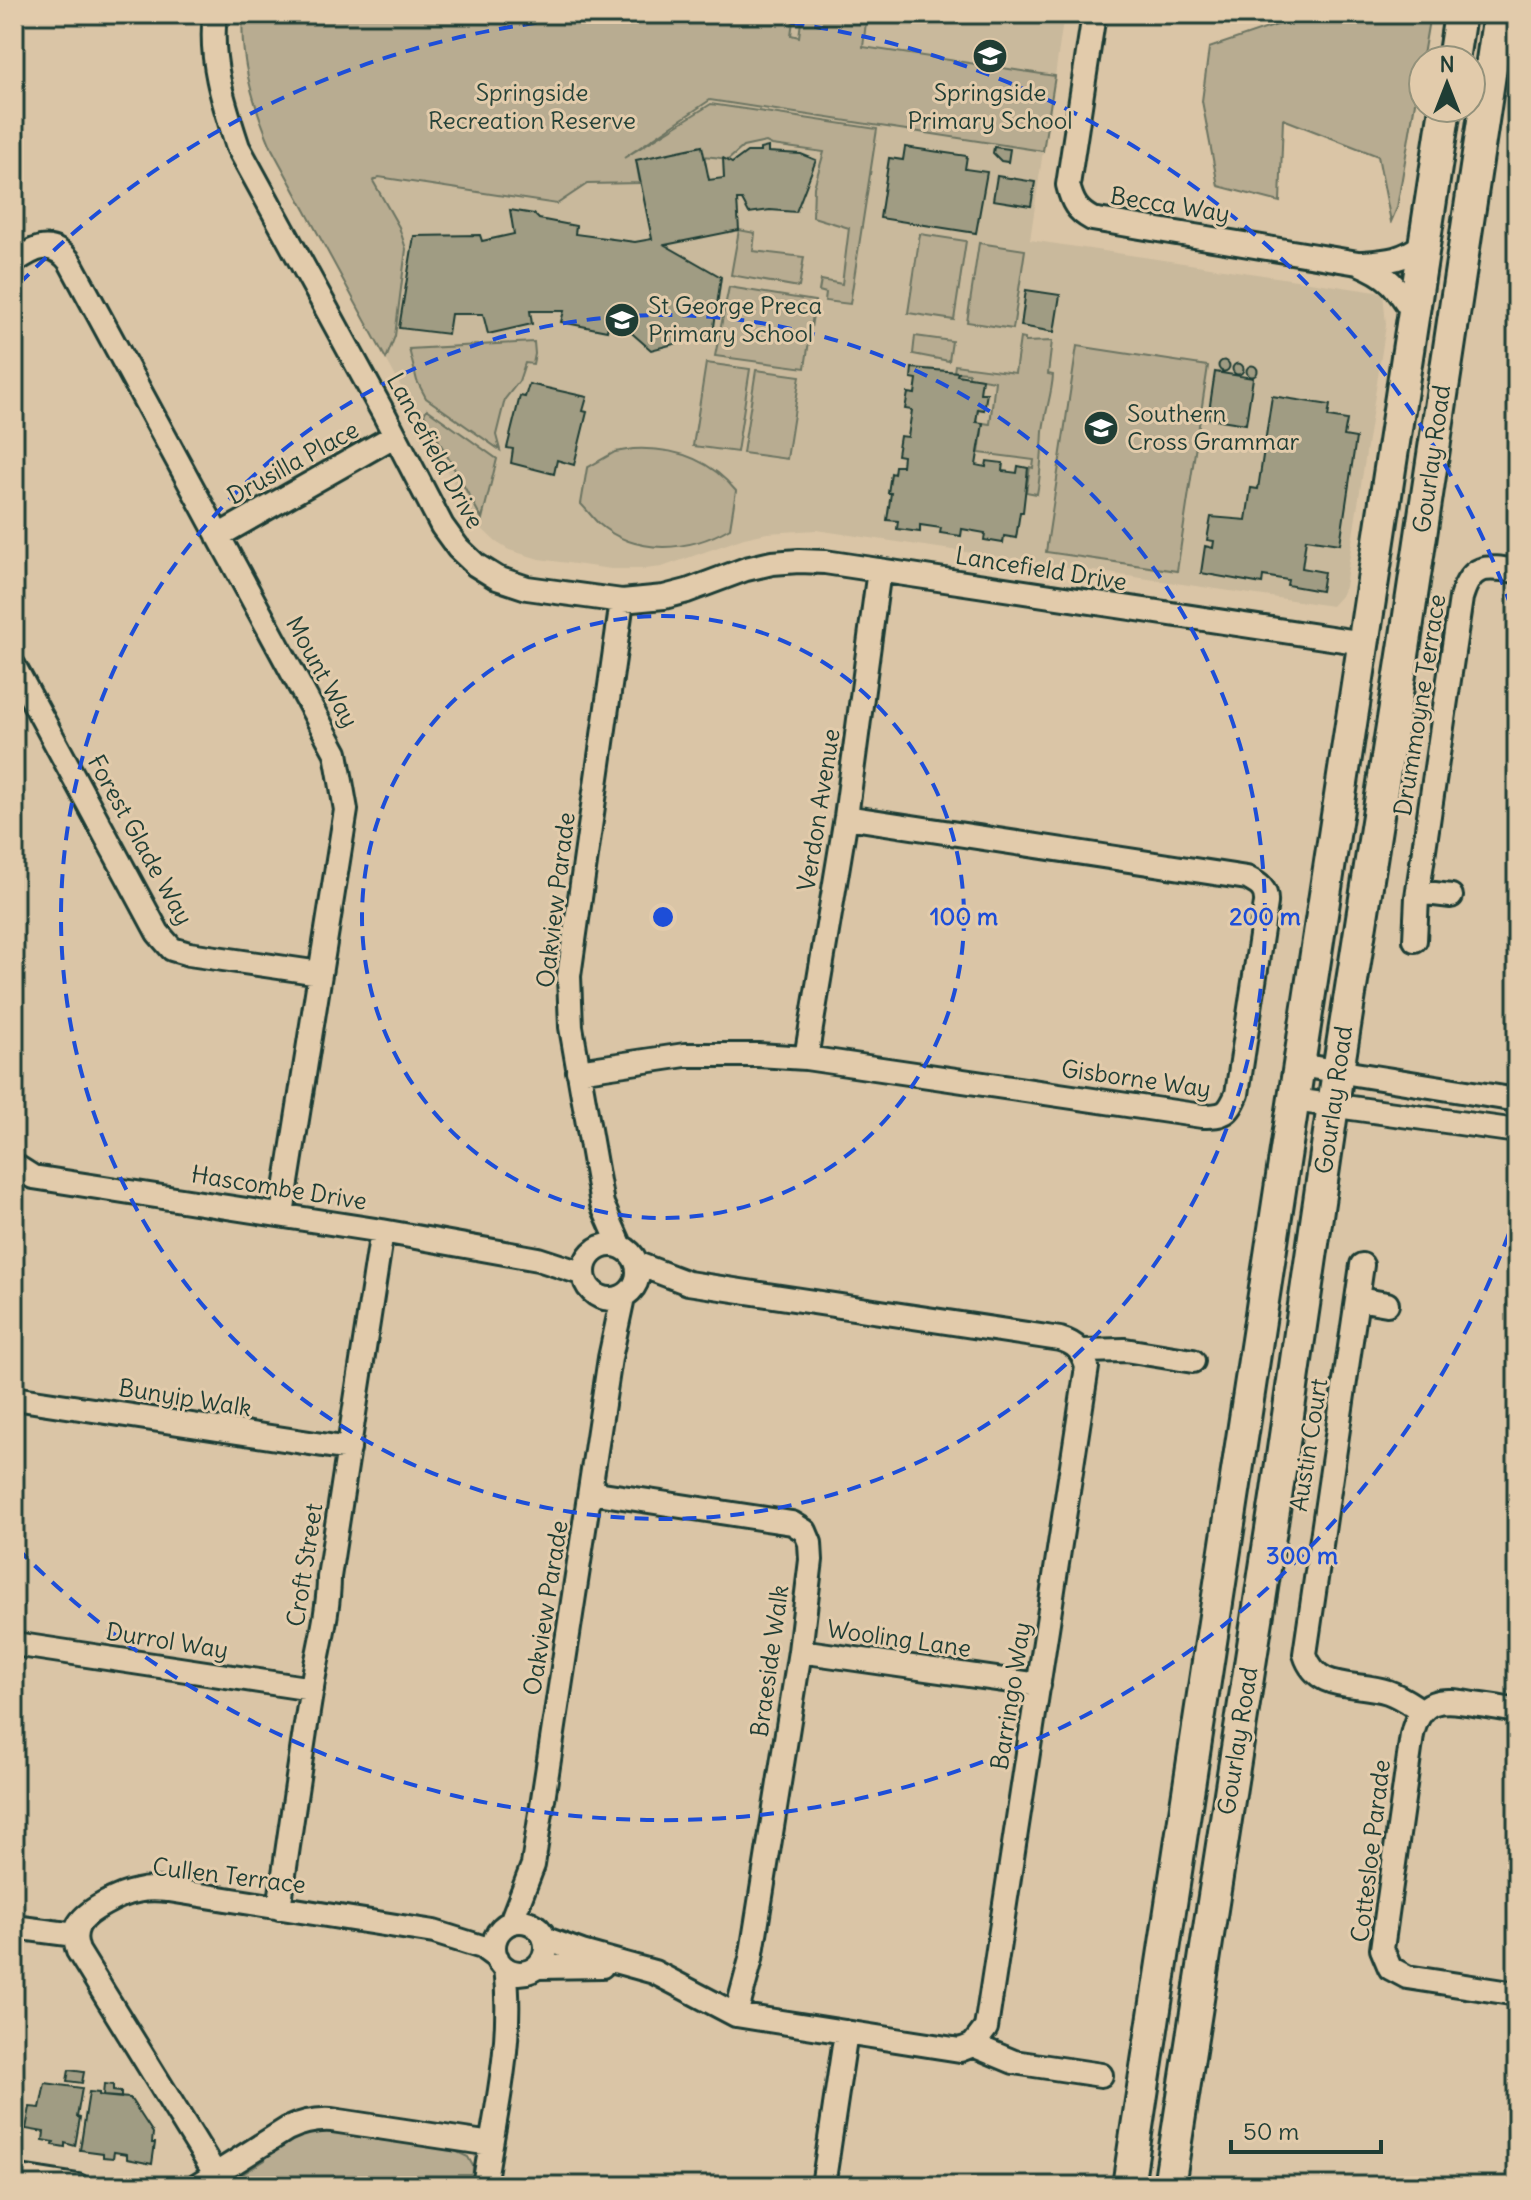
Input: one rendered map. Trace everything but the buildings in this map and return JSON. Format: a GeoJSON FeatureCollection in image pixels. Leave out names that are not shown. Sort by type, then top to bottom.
{"type":"FeatureCollection","features":[{"type":"Feature","properties":{"kind":"main road"},"geometry":{"type":"LineString","coordinates":[[1455,44],[1460,14]]}},
{"type":"Feature","properties":{"kind":"main road","name":"Gourlay Road"},"geometry":{"type":"LineString","coordinates":[[1169,2186],[1277,1491],[1338,1071],[1504,27]]}},
{"type":"Feature","properties":{"kind":"main road","name":"Gourlay Road"},"geometry":{"type":"LineString","coordinates":[[1128,2186],[1443,124]]}},
{"type":"Feature","properties":{"kind":"main road"},"geometry":{"type":"LineString","coordinates":[[1364,643],[1404,649]]}},
{"type":"Feature","properties":{"kind":"street","name":"Lancefield Drive"},"geometry":{"type":"LineString","coordinates":[[215,14],[216,68],[238,147],[442,526],[458,548],[476,565],[497,578],[527,588],[622,601],[664,597],[772,563],[825,562],[1364,643]]}},
{"type":"Feature","properties":{"kind":"street","name":"Becca Way"},"geometry":{"type":"LineString","coordinates":[[1094,14],[1068,185],[1071,198],[1083,214],[1092,219],[1358,263],[1380,272],[1395,285],[1414,314]]}},
{"type":"Feature","properties":{"kind":"street","name":"Becca Way"},"geometry":{"type":"LineString","coordinates":[[1358,263],[1397,260],[1424,244]]}},
{"type":"Feature","properties":{"kind":"street","name":"Mount Way"},"geometry":{"type":"LineString","coordinates":[[14,262],[45,248],[62,252],[70,262],[336,753],[346,810],[282,1214]]}},
{"type":"Feature","properties":{"kind":"street","name":"Drusilla Place"},"geometry":{"type":"LineString","coordinates":[[218,536],[394,436]]}},
{"type":"Feature","properties":{"kind":"street","name":"Drummoyne Terrace"},"geometry":{"type":"LineString","coordinates":[[1415,940],[1418,892],[1461,598],[1468,578],[1484,569],[1517,571]]}},
{"type":"Feature","properties":{"kind":"street","name":"Verdon Avenue"},"geometry":{"type":"LineString","coordinates":[[806,1058],[846,817],[879,570]]}},
{"type":"Feature","properties":{"kind":"street","name":"Oakview Parade"},"geometry":{"type":"LineString","coordinates":[[621,1247],[602,1204],[571,1027],[569,976],[622,601]]}},
{"type":"Feature","properties":{"kind":"street","name":"Forest Glade Way"},"geometry":{"type":"LineString","coordinates":[[14,666],[158,933],[172,949],[320,973]]}},
{"type":"Feature","properties":{"kind":"street","name":"Gisborne Way"},"geometry":{"type":"LineString","coordinates":[[578,1071],[685,1055],[758,1055],[806,1058],[1202,1116],[1221,1116],[1230,1108],[1237,1094],[1266,903],[1264,889],[1258,883],[1247,878],[846,817]]}},
{"type":"Feature","properties":{"kind":"street"},"geometry":{"type":"LineString","coordinates":[[1418,892],[1451,896]]}},
{"type":"Feature","properties":{"kind":"street"},"geometry":{"type":"LineString","coordinates":[[1299,1065],[1517,1100]]}},
{"type":"Feature","properties":{"kind":"street"},"geometry":{"type":"LineString","coordinates":[[1294,1100],[1517,1131]]}},
{"type":"Feature","properties":{"kind":"street","name":"Hascombe Drive"},"geometry":{"type":"LineString","coordinates":[[14,1165],[37,1178],[282,1214],[538,1259],[590,1260]]}},
{"type":"Feature","properties":{"kind":"street","name":"Oakview Parade"},"geometry":{"type":"LineString","coordinates":[[590,1260],[602,1204]]}},
{"type":"Feature","properties":{"kind":"street","name":"Croft Street"},"geometry":{"type":"LineString","coordinates":[[279,1908],[323,1619],[329,1602],[329,1577],[382,1231]]}},
{"type":"Feature","properties":{"kind":"street"},"geometry":{"type":"LineString","coordinates":[[638,1264],[638,1280],[628,1292],[616,1299],[600,1297],[589,1288],[590,1260],[613,1245],[629,1251],[638,1264],[688,1283],[1060,1339],[1083,1351],[1125,1350],[1193,1361]]}},
{"type":"Feature","properties":{"kind":"street","name":"Austin Court"},"geometry":{"type":"LineString","coordinates":[[1362,1265],[1305,1654],[1308,1665],[1324,1680],[1391,1693],[1422,1711]]}},
{"type":"Feature","properties":{"kind":"street"},"geometry":{"type":"LineString","coordinates":[[628,1292],[688,1283]]}},
{"type":"Feature","properties":{"kind":"street","name":"Oakview Parade"},"geometry":{"type":"LineString","coordinates":[[507,1924],[533,1865],[610,1358],[628,1292]]}},
{"type":"Feature","properties":{"kind":"street","name":"Oakview Parade"},"geometry":{"type":"LineString","coordinates":[[600,1297],[610,1358]]}},
{"type":"Feature","properties":{"kind":"street"},"geometry":{"type":"LineString","coordinates":[[1358,1299],[1387,1304]]}},
{"type":"Feature","properties":{"kind":"street","name":"Barringo Way"},"geometry":{"type":"LineString","coordinates":[[973,2045],[986,2028],[1087,1367],[1083,1351]]}},
{"type":"Feature","properties":{"kind":"street","name":"Bunyip Walk"},"geometry":{"type":"LineString","coordinates":[[14,1398],[349,1449]]}},
{"type":"Feature","properties":{"kind":"street","name":"Braeside Walk"},"geometry":{"type":"LineString","coordinates":[[590,1492],[781,1520],[805,1531],[810,1543],[811,1560],[800,1651],[751,1959],[736,2015]]}},
{"type":"Feature","properties":{"kind":"street","name":"Durrol Way"},"geometry":{"type":"LineString","coordinates":[[14,1644],[312,1689]]}},
{"type":"Feature","properties":{"kind":"street","name":"Wooling Lane"},"geometry":{"type":"LineString","coordinates":[[800,1651],[1039,1685]]}},
{"type":"Feature","properties":{"kind":"street"},"geometry":{"type":"LineString","coordinates":[[1422,1711],[1441,1700],[1517,1711]]}},
{"type":"Feature","properties":{"kind":"street","name":"Cottesloe Parade"},"geometry":{"type":"LineString","coordinates":[[1422,1711],[1412,1735],[1382,1949],[1390,1968],[1407,1977],[1517,1994]]}},
{"type":"Feature","properties":{"kind":"street","name":"Oakview Parade"},"geometry":{"type":"LineString","coordinates":[[533,1865],[542,1933]]}},
{"type":"Feature","properties":{"kind":"street","name":"Cullen Terrace"},"geometry":{"type":"LineString","coordinates":[[75,1935],[79,1923],[88,1915],[121,1895],[138,1890],[169,1890],[434,1932],[482,1947],[501,1963]]}},
{"type":"Feature","properties":{"kind":"street"},"geometry":{"type":"LineString","coordinates":[[484,2186],[506,2038],[509,1997],[495,1941],[507,1924],[525,1921],[542,1933],[627,1966],[654,1972],[736,2015],[960,2050],[973,2045],[1014,2062],[1101,2075]]}},
{"type":"Feature","properties":{"kind":"street","name":"Cullen Terrace"},"geometry":{"type":"LineString","coordinates":[[434,1932],[477,1930],[507,1924]]}},
{"type":"Feature","properties":{"kind":"street"},"geometry":{"type":"LineString","coordinates":[[14,1927],[75,1935],[78,1951],[206,2181],[287,2129],[315,2119],[491,2144]]}},
{"type":"Feature","properties":{"kind":"street"},"geometry":{"type":"LineString","coordinates":[[506,2038],[536,1968],[546,1954],[542,1933]]}},
{"type":"Feature","properties":{"kind":"street"},"geometry":{"type":"LineString","coordinates":[[501,1963],[519,1973],[536,1968],[627,1966]]}},
{"type":"Feature","properties":{"kind":"street"},"geometry":{"type":"LineString","coordinates":[[823,2186],[846,2032]]}},
{"type":"Feature","properties":{"kind":"street"},"geometry":{"type":"LineString","coordinates":[[14,2176],[78,2186]]}},
{"type":"Feature","properties":{"kind":"shaded area","name":"Springside Primary School"},"geometry":{"type":"Polygon","coordinates":[[[794,14],[1064,14],[1055,76],[791,36],[794,14]]]}},
{"type":"Feature","properties":{"kind":"shaded area"},"geometry":{"type":"Polygon","coordinates":[[[710,100],[1043,151],[1030,240],[1383,293],[1386,325],[1345,587],[1341,596],[1332,606],[816,530],[767,533],[744,538],[662,567],[644,569],[611,569],[539,559],[509,550],[496,542],[470,513],[386,359],[395,336],[406,249],[373,180],[379,177],[557,204],[710,100]]]}},
{"type":"Feature","properties":{"kind":"green space","name":"Springside Recreation Reserve"},"geometry":{"type":"Polygon","coordinates":[[[243,14],[794,14],[791,35],[799,37],[802,14],[867,14],[863,47],[1055,76],[1043,151],[710,100],[624,158],[711,104],[877,129],[850,304],[825,301],[826,293],[819,291],[821,280],[842,284],[849,228],[813,217],[814,187],[824,152],[766,142],[743,147],[728,160],[696,156],[636,160],[640,183],[587,184],[557,204],[379,177],[373,181],[399,227],[406,249],[395,336],[386,359],[272,149],[249,83],[243,49],[243,14]]]}},
{"type":"Feature","properties":{"kind":"green space"},"geometry":{"type":"Polygon","coordinates":[[[1309,14],[1430,14],[1425,44],[1407,44],[1407,124],[1411,124],[1397,208],[1391,222],[1378,156],[1283,119],[1280,202],[1218,186],[1202,101],[1209,48],[1309,14]]]}},
{"type":"Feature","properties":{"kind":"green space"},"geometry":{"type":"Polygon","coordinates":[[[739,230],[755,233],[753,251],[804,257],[799,287],[731,275],[739,230]]]}},
{"type":"Feature","properties":{"kind":"green space"},"geometry":{"type":"Polygon","coordinates":[[[920,234],[966,241],[954,320],[908,313],[920,234]]]}},
{"type":"Feature","properties":{"kind":"green space"},"geometry":{"type":"Polygon","coordinates":[[[979,243],[1025,250],[1013,329],[967,322],[979,243]]]}},
{"type":"Feature","properties":{"kind":"green space"},"geometry":{"type":"Polygon","coordinates":[[[729,287],[815,301],[805,368],[715,356],[729,287]]]}},
{"type":"Feature","properties":{"kind":"green space"},"geometry":{"type":"Polygon","coordinates":[[[915,336],[952,341],[949,361],[913,354],[915,336]]]}},
{"type":"Feature","properties":{"kind":"green space"},"geometry":{"type":"Polygon","coordinates":[[[1020,338],[1025,342],[1052,341],[1048,374],[1053,375],[1037,494],[1026,492],[1034,460],[979,453],[983,423],[990,424],[995,381],[954,372],[955,365],[1015,373],[1020,338]]]}},
{"type":"Feature","properties":{"kind":"green space"},"geometry":{"type":"Polygon","coordinates":[[[534,342],[533,364],[525,363],[519,381],[505,399],[496,435],[500,450],[426,398],[417,381],[409,349],[534,342]]]}},
{"type":"Feature","properties":{"kind":"green space"},"geometry":{"type":"Polygon","coordinates":[[[1077,346],[1208,366],[1177,571],[1046,552],[1077,346]]]}},
{"type":"Feature","properties":{"kind":"green space"},"geometry":{"type":"Polygon","coordinates":[[[706,363],[750,369],[737,452],[693,446],[706,363]]]}},
{"type":"Feature","properties":{"kind":"green space"},"geometry":{"type":"Polygon","coordinates":[[[756,370],[800,376],[787,459],[743,453],[756,370]]]}},
{"type":"Feature","properties":{"kind":"green space"},"geometry":{"type":"Polygon","coordinates":[[[427,409],[497,459],[482,519],[424,414],[427,409]]]}},
{"type":"Feature","properties":{"kind":"green space"},"geometry":{"type":"Polygon","coordinates":[[[633,449],[676,453],[714,470],[736,491],[730,528],[697,542],[663,547],[629,541],[598,523],[581,504],[587,468],[615,452],[633,449]]]}},
{"type":"Feature","properties":{"kind":"green space"},"geometry":{"type":"Polygon","coordinates":[[[332,2130],[455,2151],[468,2157],[473,2166],[472,2186],[224,2186],[290,2142],[305,2135],[332,2130]]]}},
{"type":"Feature","properties":{"kind":"place","name":"Springside Primary School"},"geometry":{"type":"Point","coordinates":[990,56]}},
{"type":"Feature","properties":{"kind":"place","name":"St George Preca Primary School"},"geometry":{"type":"Point","coordinates":[622,320]}},
{"type":"Feature","properties":{"kind":"place","name":"Southern Cross Grammar"},"geometry":{"type":"Point","coordinates":[1101,428]}}]}
